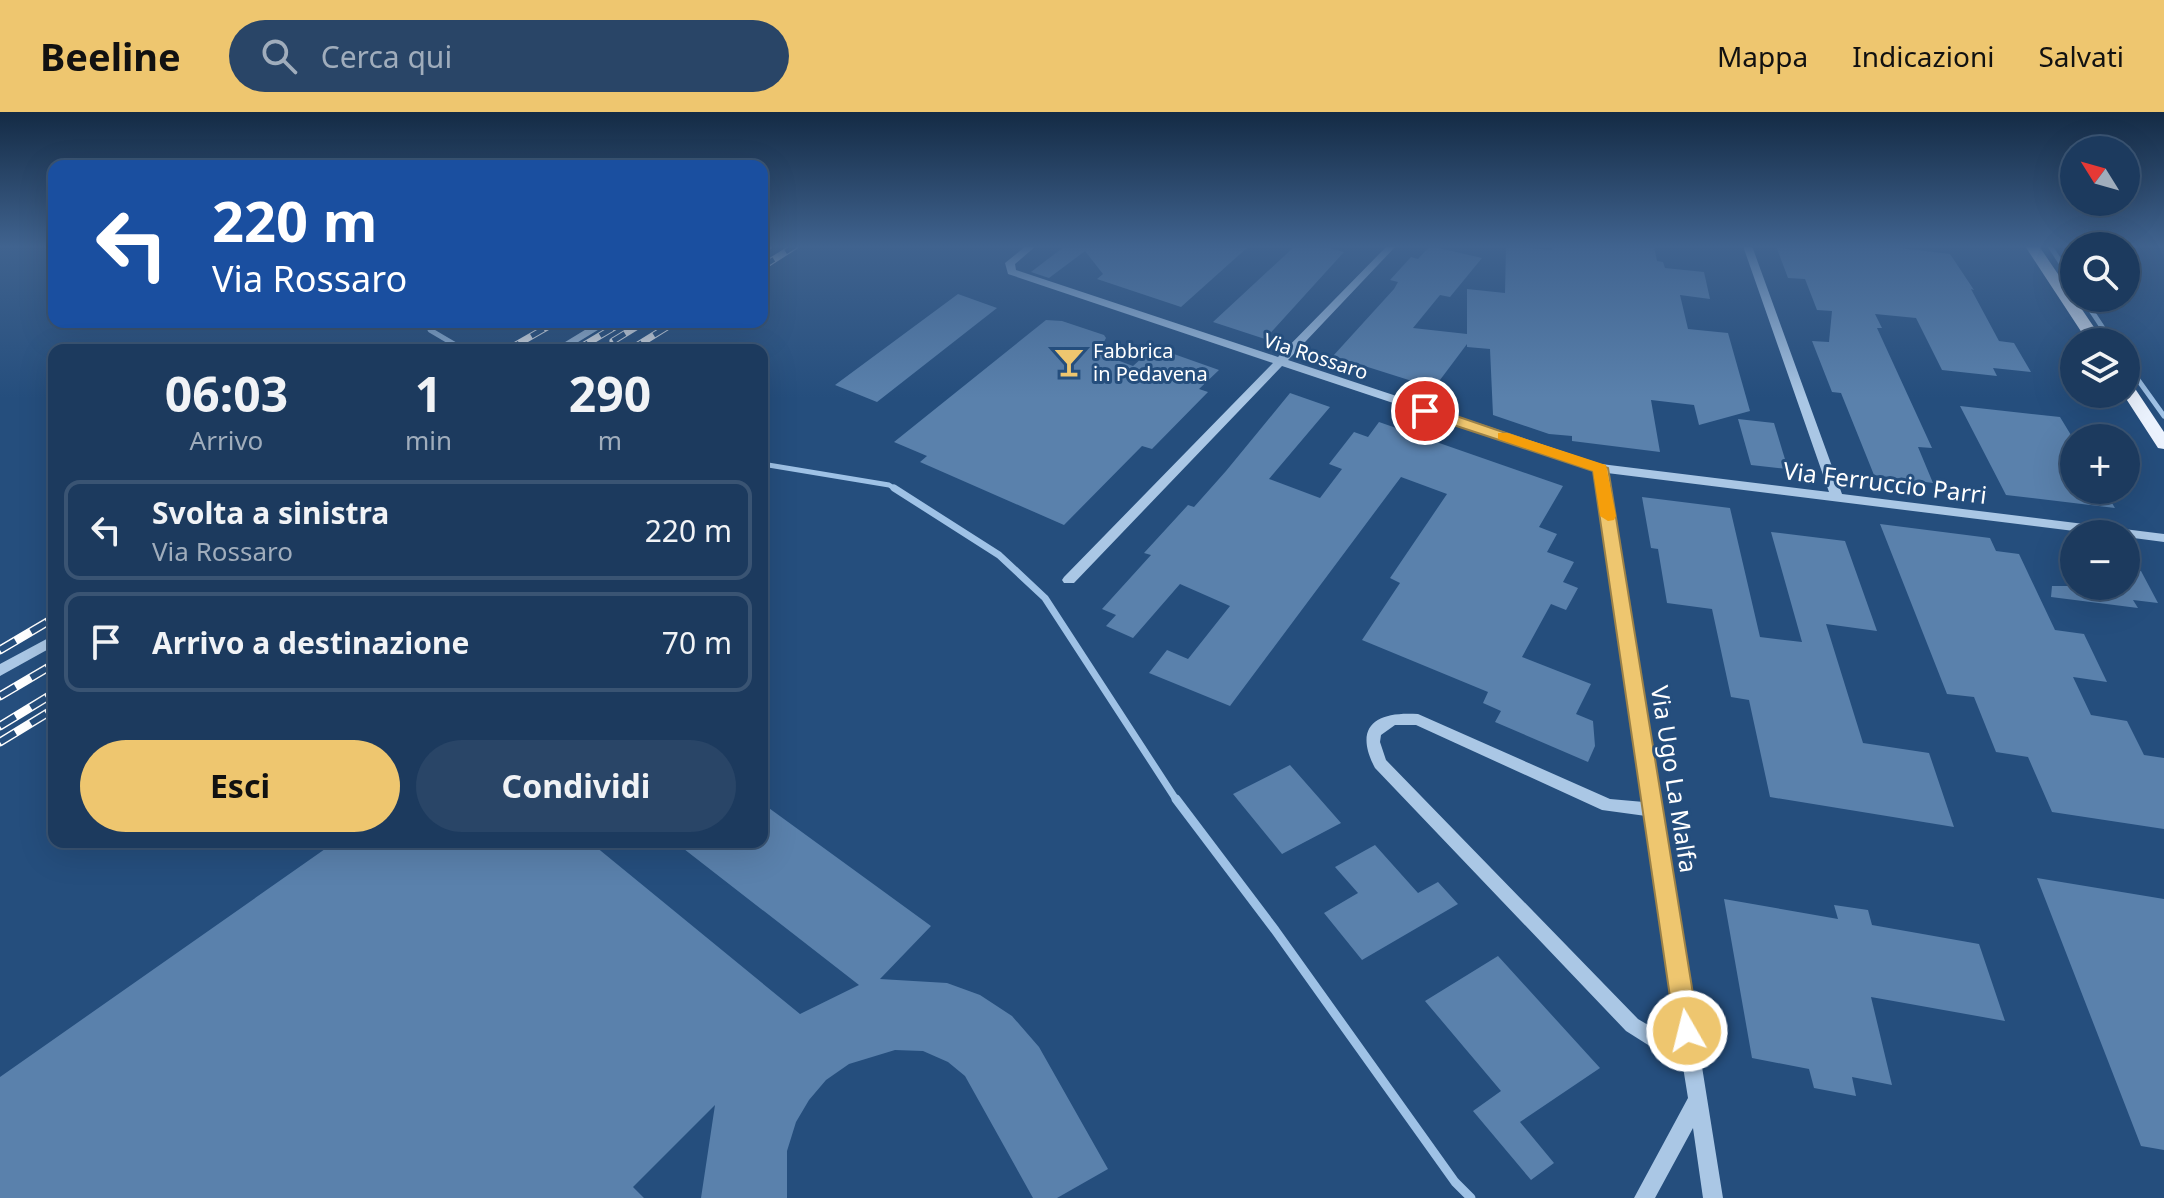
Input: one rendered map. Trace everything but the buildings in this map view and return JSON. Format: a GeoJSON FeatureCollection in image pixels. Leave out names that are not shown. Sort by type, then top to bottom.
{"type":"FeatureCollection","features":[{"type":"Feature","properties":{"kind":"main road"},"geometry":{"type":"LineString","coordinates":[[2066,297],[2087,328]]}},
{"type":"Feature","properties":{"kind":"main road"},"geometry":{"type":"LineString","coordinates":[[2140,408],[2164,444]]}},
{"type":"Feature","properties":{"kind":"street","name":"Via Rossaro"},"geometry":{"type":"LineString","coordinates":[[1084,297],[1600,468]]}},
{"type":"Feature","properties":{"kind":"street"},"geometry":{"type":"LineString","coordinates":[[1069,580],[1343,297]]}},
{"type":"Feature","properties":{"kind":"street"},"geometry":{"type":"LineString","coordinates":[[1766,297],[1837,498]]}},
{"type":"Feature","properties":{"kind":"street"},"geometry":{"type":"LineString","coordinates":[[568,344],[596,328]]}},
{"type":"Feature","properties":{"kind":"street","name":"Via Ferruccio Parri"},"geometry":{"type":"LineString","coordinates":[[1600,468],[2164,538]]}},
{"type":"Feature","properties":{"kind":"street","name":"Via Ugo La Malfa"},"geometry":{"type":"LineString","coordinates":[[1600,468],[1713,1198]]}},
{"type":"Feature","properties":{"kind":"street"},"geometry":{"type":"LineString","coordinates":[[0,671],[48,643]]}},
{"type":"Feature","properties":{"kind":"street"},"geometry":{"type":"LineString","coordinates":[[1654,810],[1608,805],[1418,720],[1401,718],[1387,721],[1372,738],[1372,750],[1380,764],[1632,1025],[1692,1062]]}},
{"type":"Feature","properties":{"kind":"street"},"geometry":{"type":"LineString","coordinates":[[1644,1198],[1698,1098]]}},
{"type":"Feature","properties":{"kind":"waterway"},"geometry":{"type":"LineString","coordinates":[[2092,312],[2103,328]]}},
{"type":"Feature","properties":{"kind":"waterway"},"geometry":{"type":"LineString","coordinates":[[430,328],[454,344]]}},
{"type":"Feature","properties":{"kind":"waterway"},"geometry":{"type":"LineString","coordinates":[[2140,383],[2164,416]]}},
{"type":"Feature","properties":{"kind":"waterway"},"geometry":{"type":"LineString","coordinates":[[768,465],[889,485],[897,490]]}},
{"type":"Feature","properties":{"kind":"waterway"},"geometry":{"type":"LineString","coordinates":[[894,488],[999,555],[1045,598],[1177,801]]}},
{"type":"Feature","properties":{"kind":"waterway"},"geometry":{"type":"LineString","coordinates":[[1176,799],[1275,930],[1455,1182],[1471,1198]]}},
{"type":"Feature","properties":{"kind":"railway"},"geometry":{"type":"LineString","coordinates":[[518,344],[546,328]]}},
{"type":"Feature","properties":{"kind":"railway"},"geometry":{"type":"LineString","coordinates":[[586,344],[613,328]]}},
{"type":"Feature","properties":{"kind":"railway"},"geometry":{"type":"LineString","coordinates":[[613,341],[634,328]]}},
{"type":"Feature","properties":{"kind":"railway"},"geometry":{"type":"LineString","coordinates":[[640,344],[665,328]]}},
{"type":"Feature","properties":{"kind":"railway"},"geometry":{"type":"LineString","coordinates":[[0,650],[48,622]]}},
{"type":"Feature","properties":{"kind":"railway"},"geometry":{"type":"LineString","coordinates":[[0,696],[48,668]]}},
{"type":"Feature","properties":{"kind":"railway"},"geometry":{"type":"LineString","coordinates":[[0,726],[48,697]]}},
{"type":"Feature","properties":{"kind":"railway"},"geometry":{"type":"LineString","coordinates":[[0,742],[48,713]]}},
{"type":"Feature","properties":{"kind":"slow traffic"},"geometry":{"type":"LineString","coordinates":[[1503,436],[1600,468],[1608,516]]}},
{"type":"Feature","properties":{"kind":"place","name":"Fabbrica in Pedavena"},"geometry":{"type":"Point","coordinates":[1069,362]}},
{"type":"Feature","properties":{"kind":"route"},"geometry":{"type":"LineString","coordinates":[[1425,411],[1600,468],[1687,1031]]}}]}
